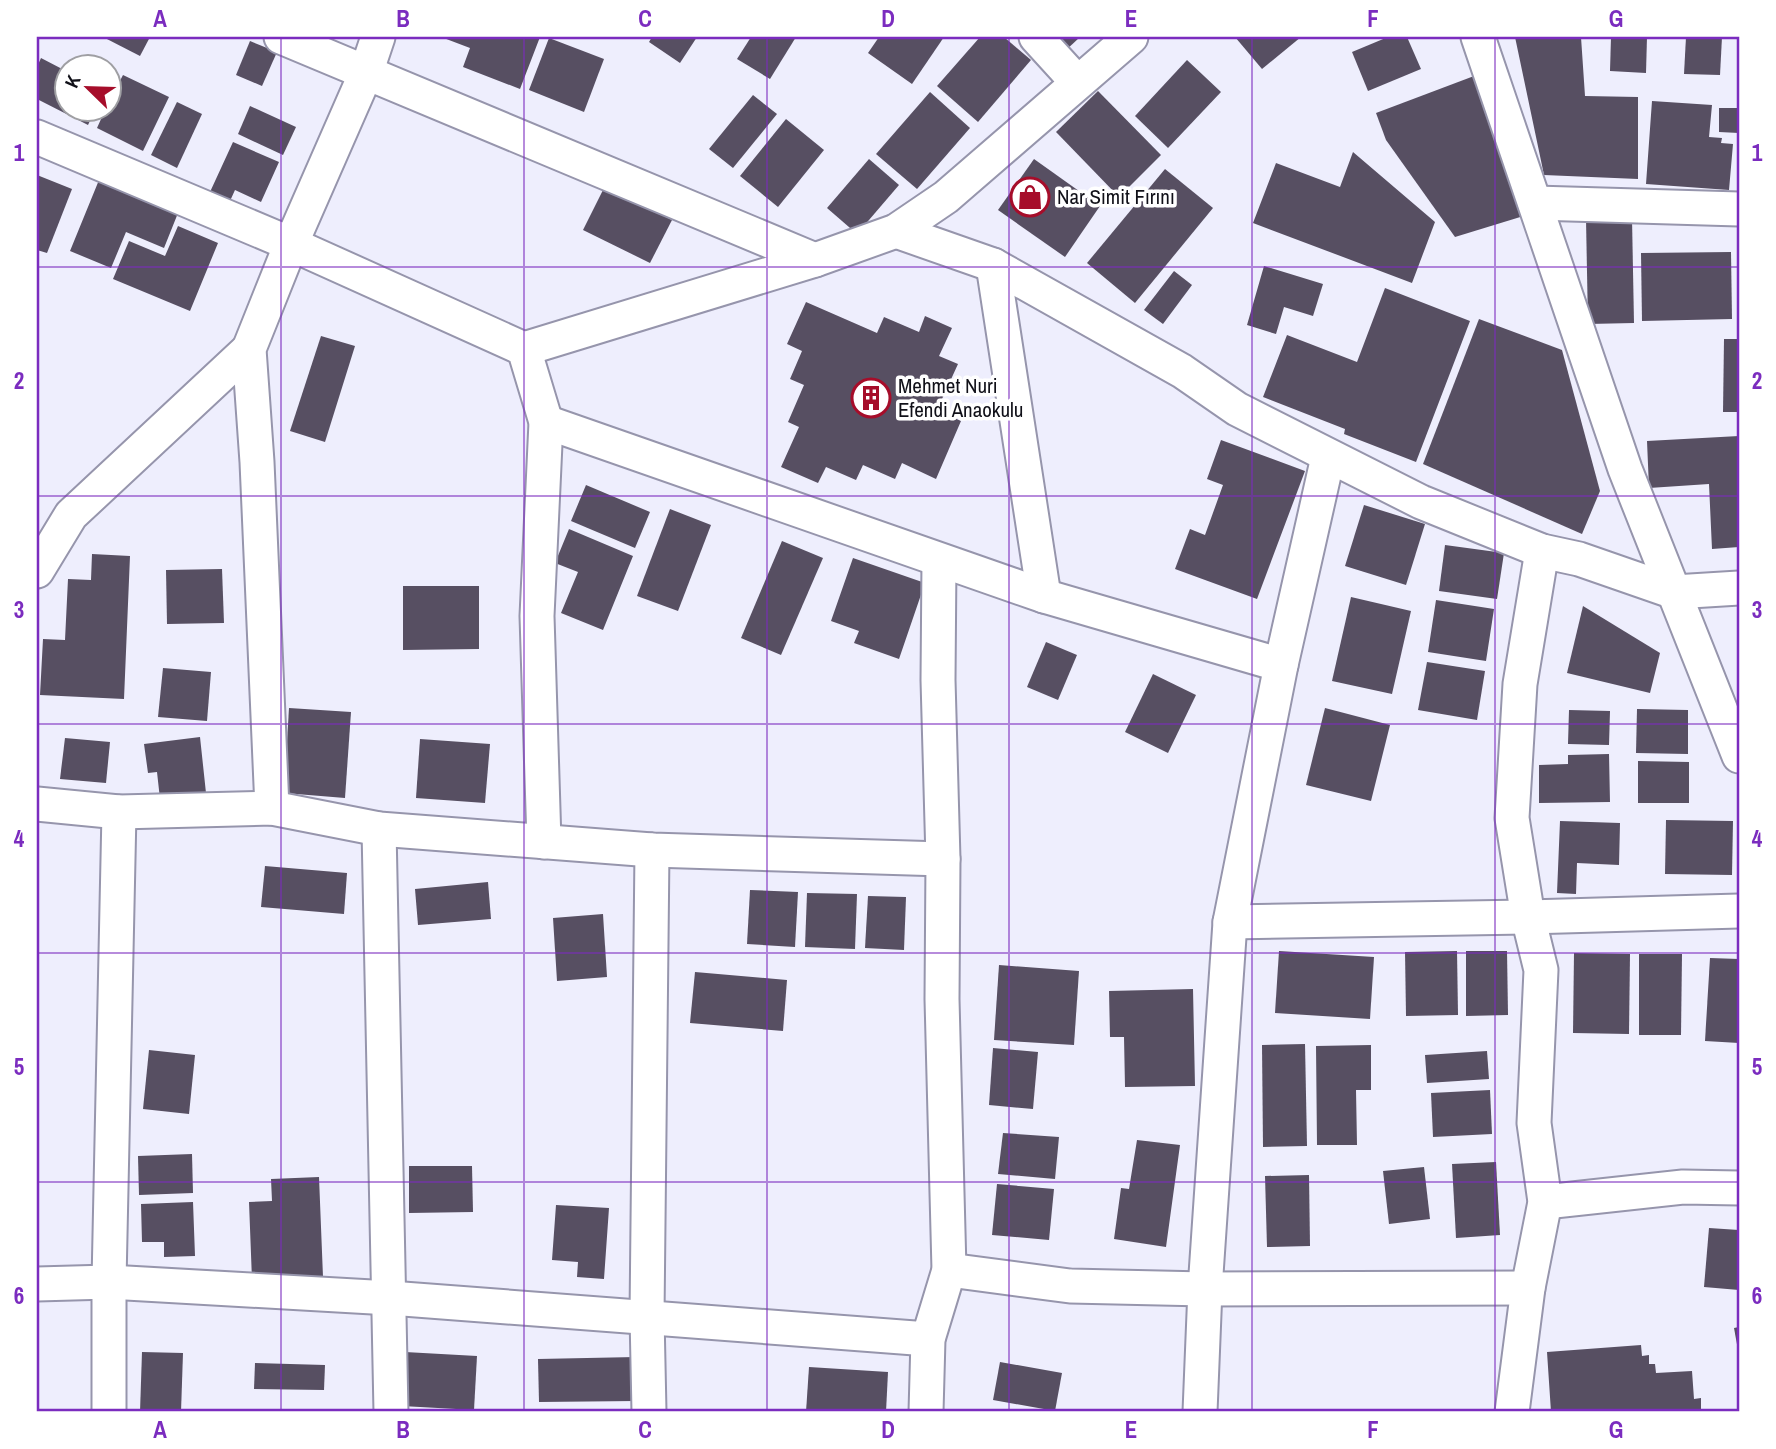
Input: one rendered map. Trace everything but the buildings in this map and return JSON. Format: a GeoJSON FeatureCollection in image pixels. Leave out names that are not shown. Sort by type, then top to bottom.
{"type":"FeatureCollection","features":[{"type":"Feature","properties":{"kind":"street"},"geometry":{"type":"LineString","coordinates":[[281,37],[815,260]]}},
{"type":"Feature","properties":{"kind":"street"},"geometry":{"type":"LineString","coordinates":[[37,571],[71,515],[249,349],[291,244],[366,73],[378,37]]}},
{"type":"Feature","properties":{"kind":"street"},"geometry":{"type":"LineString","coordinates":[[1036,37],[1077,82]]}},
{"type":"Feature","properties":{"kind":"street"},"geometry":{"type":"LineString","coordinates":[[37,137],[291,244],[524,349],[815,260],[896,231],[946,197],[1130,37]]}},
{"type":"Feature","properties":{"kind":"street"},"geometry":{"type":"LineString","coordinates":[[1478,37],[1625,469],[1739,756]]}},
{"type":"Feature","properties":{"kind":"street"},"geometry":{"type":"LineString","coordinates":[[1535,203],[1739,209]]}},
{"type":"Feature","properties":{"kind":"street"},"geometry":{"type":"LineString","coordinates":[[896,231],[993,265],[1182,371],[1237,409],[1421,502],[1542,551],[1579,559],[1674,592],[1739,588]]}},
{"type":"Feature","properties":{"kind":"street"},"geometry":{"type":"LineString","coordinates":[[993,265],[1044,596]]}},
{"type":"Feature","properties":{"kind":"street"},"geometry":{"type":"LineString","coordinates":[[249,349],[257,462],[272,808]]}},
{"type":"Feature","properties":{"kind":"street"},"geometry":{"type":"LineString","coordinates":[[524,349],[546,422],[537,616],[544,842]]}},
{"type":"Feature","properties":{"kind":"street"},"geometry":{"type":"LineString","coordinates":[[546,422],[1044,596],[1281,666]]}},
{"type":"Feature","properties":{"kind":"street"},"geometry":{"type":"LineString","coordinates":[[1200,1412],[1205,1289],[1230,922],[1281,666],[1328,457]]}},
{"type":"Feature","properties":{"kind":"street"},"geometry":{"type":"LineString","coordinates":[[1511,1412],[1528,1287],[1545,1202],[1534,1123],[1541,970],[1528,917],[1512,818],[1520,684],[1542,551]]}},
{"type":"Feature","properties":{"kind":"street"},"geometry":{"type":"LineString","coordinates":[[926,1412],[928,1339],[949,1270],[942,999],[939,561]]}},
{"type":"Feature","properties":{"kind":"street"},"geometry":{"type":"LineString","coordinates":[[37,804],[119,812],[272,808],[379,830],[652,850],[943,859]]}},
{"type":"Feature","properties":{"kind":"street"},"geometry":{"type":"LineString","coordinates":[[110,1412],[109,1282],[119,812]]}},
{"type":"Feature","properties":{"kind":"street"},"geometry":{"type":"LineString","coordinates":[[379,830],[391,1412]]}},
{"type":"Feature","properties":{"kind":"street"},"geometry":{"type":"LineString","coordinates":[[649,1412],[647,1317],[652,850]]}},
{"type":"Feature","properties":{"kind":"street"},"geometry":{"type":"LineString","coordinates":[[1230,922],[1739,911]]}},
{"type":"Feature","properties":{"kind":"street"},"geometry":{"type":"LineString","coordinates":[[1545,1202],[1684,1187],[1739,1188]]}},
{"type":"Feature","properties":{"kind":"street"},"geometry":{"type":"LineString","coordinates":[[949,1270],[1070,1286],[1205,1289],[1528,1287]]}},
{"type":"Feature","properties":{"kind":"street"},"geometry":{"type":"LineString","coordinates":[[37,1284],[109,1282],[390,1298],[928,1339]]}},
{"type":"Feature","properties":{"kind":"place","name":"Nar Simit Fırını"},"geometry":{"type":"Point","coordinates":[1030,197]}},
{"type":"Feature","properties":{"kind":"place","name":"Mehmet Nuri Efendi Anaokulu"},"geometry":{"type":"Point","coordinates":[871,398]}}]}
